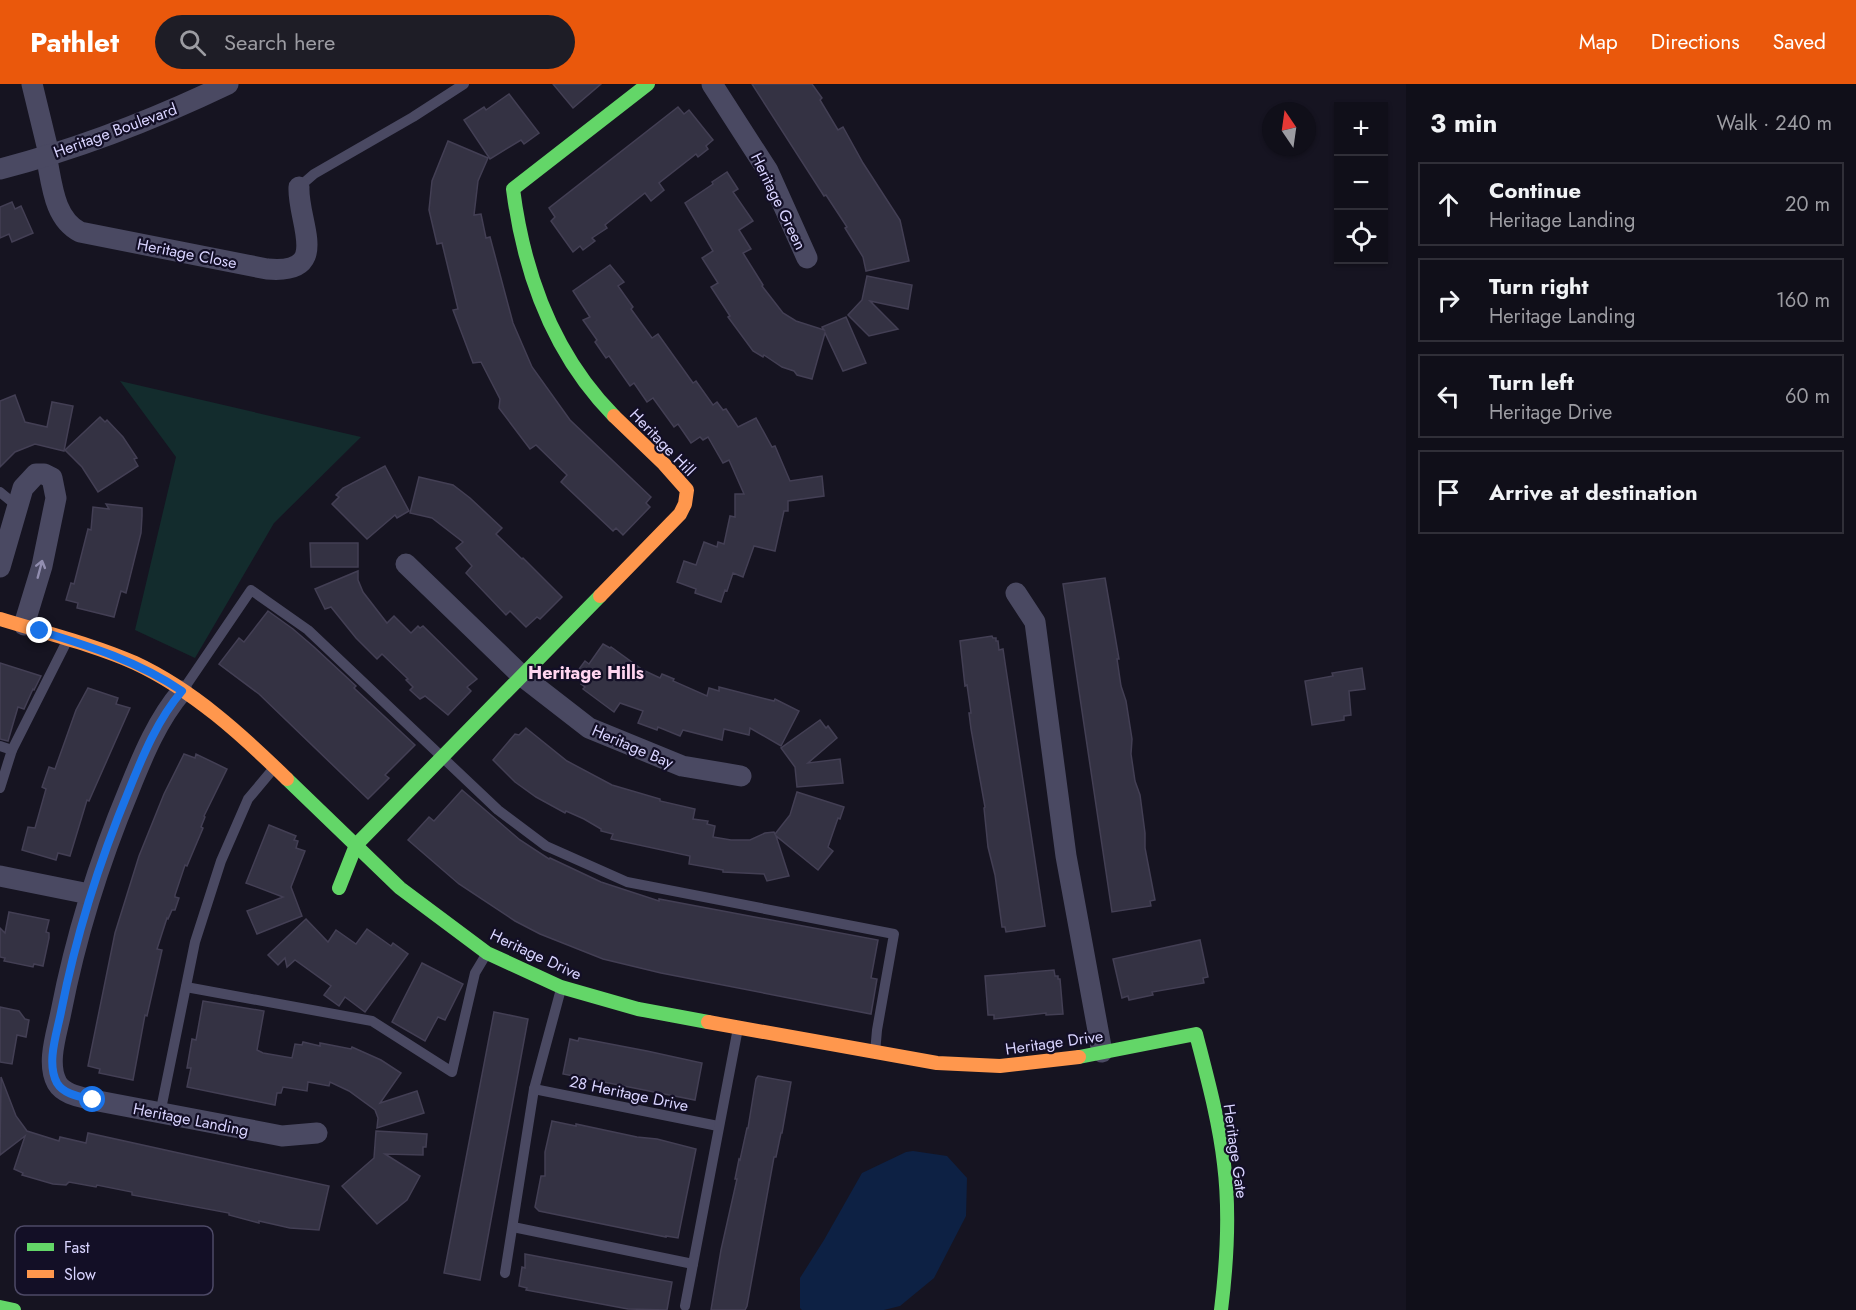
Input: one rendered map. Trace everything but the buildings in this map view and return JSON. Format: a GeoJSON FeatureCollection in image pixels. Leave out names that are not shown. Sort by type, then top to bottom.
{"type":"FeatureCollection","features":[{"type":"Feature","properties":{"kind":"street"},"geometry":{"type":"LineString","coordinates":[[32,84],[47,155]]}},
{"type":"Feature","properties":{"kind":"street","name":"Heritage Boulevard"},"geometry":{"type":"LineString","coordinates":[[0,169],[146,120],[228,84]]}},
{"type":"Feature","properties":{"kind":"street","name":"Heritage Hill"},"geometry":{"type":"LineString","coordinates":[[339,888],[356,845],[680,514],[685,504],[687,490],[674,474],[591,392],[562,350],[531,277],[516,222],[513,189],[648,84]]}},
{"type":"Feature","properties":{"kind":"street","name":"Heritage Green"},"geometry":{"type":"LineString","coordinates":[[712,84],[768,171],[807,258]]}},
{"type":"Feature","properties":{"kind":"street","name":"Heritage Close"},"geometry":{"type":"LineString","coordinates":[[47,155],[57,203],[65,222],[80,232],[267,269],[288,269],[300,264],[305,258],[308,242],[298,196],[299,187]]}},
{"type":"Feature","properties":{"kind":"street"},"geometry":{"type":"LineString","coordinates":[[0,567],[22,488],[36,474],[44,474],[52,478],[56,498],[42,566],[24,625]]}},
{"type":"Feature","properties":{"kind":"street","name":"Heritage Bay"},"geometry":{"type":"LineString","coordinates":[[406,564],[522,676],[588,728],[682,766],[741,776]]}},
{"type":"Feature","properties":{"kind":"street"},"geometry":{"type":"LineString","coordinates":[[1016,593],[1035,622],[1066,856],[1102,1052]]}},
{"type":"Feature","properties":{"kind":"street","name":"Heritage Drive"},"geometry":{"type":"LineString","coordinates":[[0,618],[136,664],[182,691],[239,732],[400,888],[487,953],[561,987],[638,1009],[875,1053],[962,1066],[1036,1064],[1196,1034]]}},
{"type":"Feature","properties":{"kind":"street","name":"Heritage Landing"},"geometry":{"type":"LineString","coordinates":[[182,691],[167,708],[149,743],[111,832],[89,894],[64,998],[53,1055],[54,1072],[58,1085],[68,1093],[77,1096],[282,1136],[317,1133]]}},
{"type":"Feature","properties":{"kind":"street"},"geometry":{"type":"LineString","coordinates":[[0,876],[89,894]]}},
{"type":"Feature","properties":{"kind":"street","name":"Heritage Gate"},"geometry":{"type":"LineString","coordinates":[[1196,1034],[1211,1093],[1226,1180],[1227,1245],[1221,1310]]}},
{"type":"Feature","properties":{"kind":"street"},"geometry":{"type":"LineString","coordinates":[[0,1307],[14,1310]]}},
{"type":"Feature","properties":{"kind":"lane"},"geometry":{"type":"LineString","coordinates":[[299,187],[314,174],[375,140],[464,84]]}},
{"type":"Feature","properties":{"kind":"lane"},"geometry":{"type":"LineString","coordinates":[[0,492],[17,506]]}},
{"type":"Feature","properties":{"kind":"lane"},"geometry":{"type":"LineString","coordinates":[[182,691],[251,590],[308,630],[498,810],[546,846],[627,882],[894,934],[875,1053]]}},
{"type":"Feature","properties":{"kind":"lane"},"geometry":{"type":"LineString","coordinates":[[0,788],[12,750],[68,640]]}},
{"type":"Feature","properties":{"kind":"lane"},"geometry":{"type":"LineString","coordinates":[[0,746],[12,750]]}},
{"type":"Feature","properties":{"kind":"lane"},"geometry":{"type":"LineString","coordinates":[[160,1113],[195,942],[221,861],[248,799],[274,767]]}},
{"type":"Feature","properties":{"kind":"lane"},"geometry":{"type":"LineString","coordinates":[[186,987],[372,1021],[452,1072],[475,973],[487,953]]}},
{"type":"Feature","properties":{"kind":"lane"},"geometry":{"type":"LineString","coordinates":[[505,1274],[534,1089],[561,987]]}},
{"type":"Feature","properties":{"kind":"lane"},"geometry":{"type":"LineString","coordinates":[[685,1306],[738,1028]]}},
{"type":"Feature","properties":{"kind":"lane","name":"28 Heritage Drive"},"geometry":{"type":"LineString","coordinates":[[534,1089],[718,1126]]}},
{"type":"Feature","properties":{"kind":"lane"},"geometry":{"type":"LineString","coordinates":[[513,1227],[693,1264]]}},
{"type":"Feature","properties":{"kind":"green space"},"geometry":{"type":"Polygon","coordinates":[[[120,381],[361,437],[274,523],[195,658],[135,630],[176,457],[120,381]]]}},
{"type":"Feature","properties":{"kind":"water"},"geometry":{"type":"Polygon","coordinates":[[[906,1152],[947,1156],[967,1178],[966,1216],[934,1278],[900,1306],[884,1310],[802,1310],[800,1308],[800,1278],[862,1173],[906,1152]]]}},
{"type":"Feature","properties":{"kind":"traffic: fast"},"geometry":{"type":"LineString","coordinates":[[614,416],[574,366],[545,311],[525,252],[513,189],[648,84]]}},
{"type":"Feature","properties":{"kind":"traffic: fast"},"geometry":{"type":"LineString","coordinates":[[339,888],[356,845],[600,596]]}},
{"type":"Feature","properties":{"kind":"traffic: fast"},"geometry":{"type":"LineString","coordinates":[[287,779],[400,888],[487,953],[561,987],[638,1009],[708,1022]]}},
{"type":"Feature","properties":{"kind":"traffic: fast"},"geometry":{"type":"LineString","coordinates":[[1079,1057],[1196,1034],[1216,1115],[1226,1182],[1227,1237],[1221,1310]]}},
{"type":"Feature","properties":{"kind":"traffic: fast"},"geometry":{"type":"LineString","coordinates":[[0,1307],[14,1310]]}},
{"type":"Feature","properties":{"kind":"traffic: slow"},"geometry":{"type":"LineString","coordinates":[[600,596],[680,514],[685,504],[687,490],[664,464],[614,416]]}},
{"type":"Feature","properties":{"kind":"traffic: slow"},"geometry":{"type":"LineString","coordinates":[[0,619],[102,650],[156,674],[177,686],[216,715],[287,779]]}},
{"type":"Feature","properties":{"kind":"traffic: slow"},"geometry":{"type":"LineString","coordinates":[[708,1022],[937,1063],[1000,1066],[1079,1057]]}},
{"type":"Feature","properties":{"kind":"district","name":"Heritage Hills"},"geometry":{"type":"Point","coordinates":[586,673]}},
{"type":"Feature","properties":{"kind":"route"},"geometry":{"type":"LineString","coordinates":[[40,631],[104,651],[136,664],[182,691],[167,708],[149,743],[111,832],[89,894],[64,998],[53,1055],[54,1072],[58,1085],[68,1093],[93,1100]]}}]}
